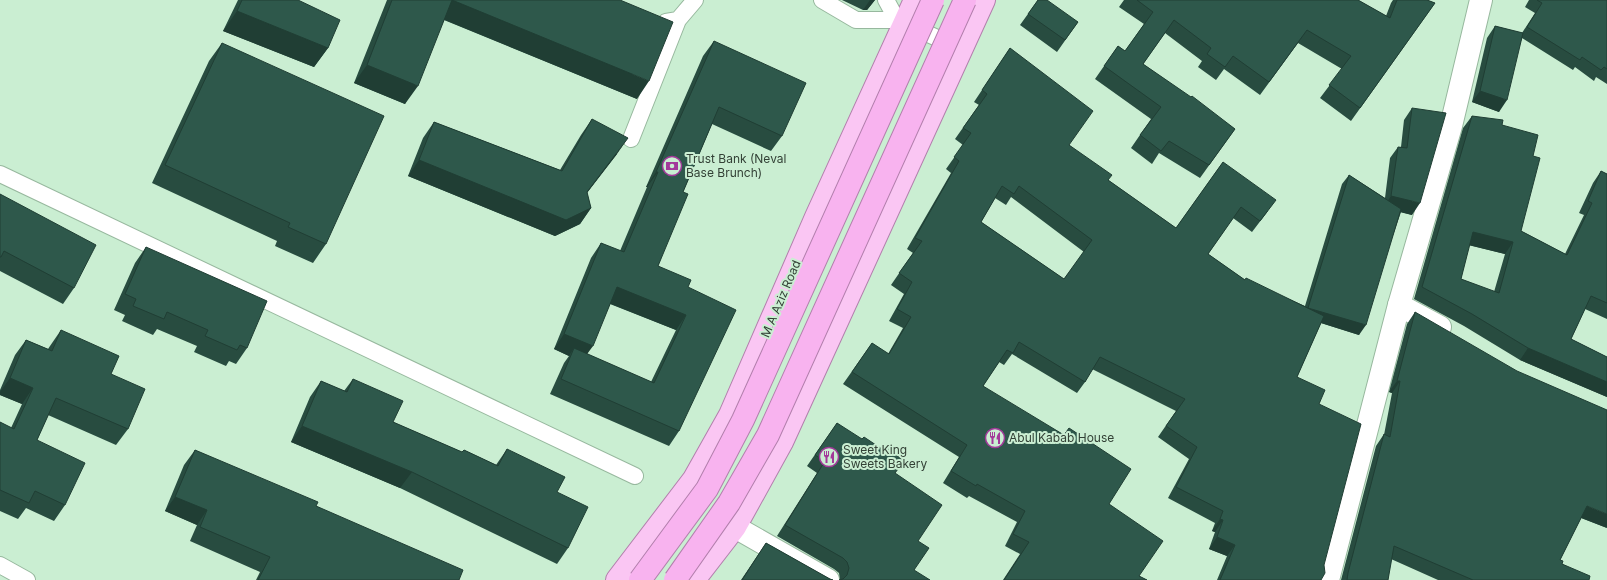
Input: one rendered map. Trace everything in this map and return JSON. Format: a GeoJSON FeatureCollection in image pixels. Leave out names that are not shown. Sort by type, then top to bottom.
{"type":"FeatureCollection","features":[{"type":"Feature","properties":{"kind":"highway"},"geometry":{"type":"LineString","coordinates":[[640,580],[707,489],[744,420],[933,0]]}},
{"type":"Feature","properties":{"kind":"highway"},"geometry":{"type":"LineString","coordinates":[[675,580],[729,503],[768,435],[965,0]]}},
{"type":"Feature","properties":{"kind":"main road","name":"M A Aziz Road"},"geometry":{"type":"LineString","coordinates":[[617,580],[694,478],[730,415],[900,22],[915,0]]}},
{"type":"Feature","properties":{"kind":"main road"},"geometry":{"type":"LineString","coordinates":[[694,580],[735,527],[782,442],[984,0]]}},
{"type":"Feature","properties":{"kind":"street"},"geometry":{"type":"LineString","coordinates":[[1328,580],[1399,305],[1451,126],[1481,0]]}},
{"type":"Feature","properties":{"kind":"street"},"geometry":{"type":"LineString","coordinates":[[1399,305],[1458,337]]}},
{"type":"Feature","properties":{"kind":"street"},"geometry":{"type":"LineString","coordinates":[[735,527],[828,580]]}},
{"type":"Feature","properties":{"kind":"lane"},"geometry":{"type":"LineString","coordinates":[[631,139],[678,20],[696,0]]}},
{"type":"Feature","properties":{"kind":"lane"},"geometry":{"type":"LineString","coordinates":[[822,0],[856,20],[900,22],[962,49]]}},
{"type":"Feature","properties":{"kind":"lane"},"geometry":{"type":"LineString","coordinates":[[886,0],[900,22]]}},
{"type":"Feature","properties":{"kind":"lane"},"geometry":{"type":"LineString","coordinates":[[648,21],[655,24],[678,20]]}},
{"type":"Feature","properties":{"kind":"lane"},"geometry":{"type":"LineString","coordinates":[[0,174],[635,476]]}},
{"type":"Feature","properties":{"kind":"lane"},"geometry":{"type":"LineString","coordinates":[[0,565],[27,580]]}},
{"type":"Feature","properties":{"kind":"building"},"geometry":{"type":"Polygon","coordinates":[[[242,0],[298,0],[340,20],[328,48],[237,11],[242,0]]]}},
{"type":"Feature","properties":{"kind":"building"},"geometry":{"type":"Polygon","coordinates":[[[392,0],[452,0],[418,86],[367,65],[392,0]]]}},
{"type":"Feature","properties":{"kind":"building"},"geometry":{"type":"Polygon","coordinates":[[[452,0],[620,0],[673,22],[649,81],[452,0]]]}},
{"type":"Feature","properties":{"kind":"building"},"geometry":{"type":"Polygon","coordinates":[[[1038,0],[1047,0],[1078,22],[1065,40],[1028,14],[1038,0]]]}},
{"type":"Feature","properties":{"kind":"building"},"geometry":{"type":"Polygon","coordinates":[[[1137,0],[1358,0],[1390,18],[1397,0],[1427,0],[1435,3],[1360,108],[1329,85],[1351,56],[1307,30],[1269,82],[1233,56],[1225,67],[1207,54],[1211,48],[1174,20],[1143,64],[1191,97],[1192,96],[1235,129],[1209,165],[1169,141],[1161,151],[1140,135],[1161,107],[1104,66],[1118,46],[1125,51],[1153,12],[1137,0]]]}},
{"type":"Feature","properties":{"kind":"building"},"geometry":{"type":"Polygon","coordinates":[[[1537,0],[1607,0],[1607,69],[1604,67],[1601,70],[1582,57],[1580,60],[1527,27],[1542,3],[1537,0]]]}},
{"type":"Feature","properties":{"kind":"building"},"geometry":{"type":"Polygon","coordinates":[[[1495,26],[1523,33],[1507,100],[1480,91],[1495,26]]]}},
{"type":"Feature","properties":{"kind":"building"},"geometry":{"type":"Polygon","coordinates":[[[714,41],[806,83],[782,136],[719,107],[683,192],[688,194],[658,266],[691,280],[688,287],[736,310],[679,431],[561,379],[574,348],[654,383],[686,315],[617,287],[593,346],[564,334],[601,243],[624,252],[658,172],[656,172],[714,41]]]}},
{"type":"Feature","properties":{"kind":"building"},"geometry":{"type":"Polygon","coordinates":[[[222,43],[384,116],[326,244],[288,227],[290,223],[165,165],[222,43]]]}},
{"type":"Feature","properties":{"kind":"building"},"geometry":{"type":"Polygon","coordinates":[[[1010,48],[1093,111],[1069,145],[1112,175],[1108,180],[1176,228],[1223,162],[1276,200],[1260,221],[1241,207],[1208,254],[1245,280],[1246,278],[1324,316],[1297,377],[1325,390],[1319,404],[1361,424],[1324,565],[1325,573],[1321,580],[1220,580],[1235,545],[1217,537],[1223,520],[1220,519],[1223,511],[1176,487],[1197,447],[1166,426],[1185,399],[1100,357],[1085,382],[1019,342],[1013,353],[1007,350],[983,386],[1064,435],[1069,428],[1131,469],[1109,504],[1163,541],[1139,576],[1147,580],[1004,580],[1029,542],[1013,534],[1025,511],[977,484],[976,486],[951,471],[967,445],[852,372],[872,343],[889,354],[911,317],[897,309],[912,282],[899,273],[922,241],[915,238],[959,161],[954,157],[971,133],[963,128],[987,94],[982,90],[1010,48]],[[1002,186],[981,222],[1064,279],[1092,240],[1019,186],[1014,194],[1002,186]]]}},
{"type":"Feature","properties":{"kind":"building"},"geometry":{"type":"Polygon","coordinates":[[[1412,108],[1446,113],[1420,203],[1391,196],[1398,147],[1407,148],[1412,108]]]}},
{"type":"Feature","properties":{"kind":"building"},"geometry":{"type":"Polygon","coordinates":[[[1472,116],[1503,120],[1502,125],[1538,135],[1533,156],[1540,158],[1521,231],[1567,255],[1592,203],[1588,201],[1601,171],[1607,174],[1607,303],[1591,296],[1571,339],[1607,357],[1607,382],[1528,348],[1472,314],[1422,287],[1472,116]],[[1473,232],[1461,279],[1499,293],[1513,242],[1473,232]]]}},
{"type":"Feature","properties":{"kind":"building"},"geometry":{"type":"Polygon","coordinates":[[[592,119],[628,138],[587,192],[591,208],[566,220],[419,160],[434,122],[562,171],[592,119]]]}},
{"type":"Feature","properties":{"kind":"building"},"geometry":{"type":"Polygon","coordinates":[[[1349,175],[1401,209],[1366,325],[1308,308],[1349,175]]]}},
{"type":"Feature","properties":{"kind":"building"},"geometry":{"type":"Polygon","coordinates":[[[0,194],[96,245],[74,288],[4,251],[0,257],[0,194]]]}},
{"type":"Feature","properties":{"kind":"building"},"geometry":{"type":"Polygon","coordinates":[[[146,247],[267,301],[247,348],[240,345],[237,350],[205,336],[208,330],[167,312],[164,319],[133,306],[136,299],[125,294],[146,247]]]}},
{"type":"Feature","properties":{"kind":"building"},"geometry":{"type":"Polygon","coordinates":[[[1415,312],[1517,371],[1607,410],[1607,514],[1587,506],[1560,560],[1563,561],[1562,564],[1590,576],[1589,580],[1473,580],[1394,546],[1388,580],[1347,580],[1384,434],[1390,437],[1400,381],[1397,381],[1415,312]]]}},
{"type":"Feature","properties":{"kind":"building"},"geometry":{"type":"Polygon","coordinates":[[[61,330],[119,356],[111,374],[145,389],[128,429],[56,398],[37,440],[85,463],[65,505],[35,491],[29,503],[0,490],[0,422],[14,429],[33,388],[10,378],[26,340],[52,351],[61,330]]]}},
{"type":"Feature","properties":{"kind":"building"},"geometry":{"type":"Polygon","coordinates":[[[353,379],[403,401],[393,422],[462,452],[464,450],[498,466],[507,449],[565,477],[557,492],[588,507],[568,548],[412,472],[302,426],[321,381],[347,392],[353,379]]]}},
{"type":"Feature","properties":{"kind":"building"},"geometry":{"type":"Polygon","coordinates":[[[837,423],[862,439],[864,437],[885,451],[887,448],[904,461],[895,473],[942,505],[918,541],[929,548],[914,570],[930,580],[839,580],[843,579],[847,575],[849,568],[847,562],[843,558],[785,525],[825,461],[815,455],[837,423]]]}},
{"type":"Feature","properties":{"kind":"building"},"geometry":{"type":"Polygon","coordinates":[[[195,450],[318,502],[316,506],[463,570],[459,580],[258,580],[270,557],[200,527],[207,510],[175,497],[195,450]]]}},
{"type":"Feature","properties":{"kind":"building"},"geometry":{"type":"Polygon","coordinates":[[[766,543],[830,579],[833,580],[742,580],[766,543]]]}},
{"type":"Feature","properties":{"kind":"place","name":"Trust Bank (Neval Base Brunch)"},"geometry":{"type":"Point","coordinates":[672,166]}},
{"type":"Feature","properties":{"kind":"place","name":"Abul Kabab House"},"geometry":{"type":"Point","coordinates":[995,438]}},
{"type":"Feature","properties":{"kind":"place","name":"Sweet King Sweets Bakery"},"geometry":{"type":"Point","coordinates":[829,457]}}]}
